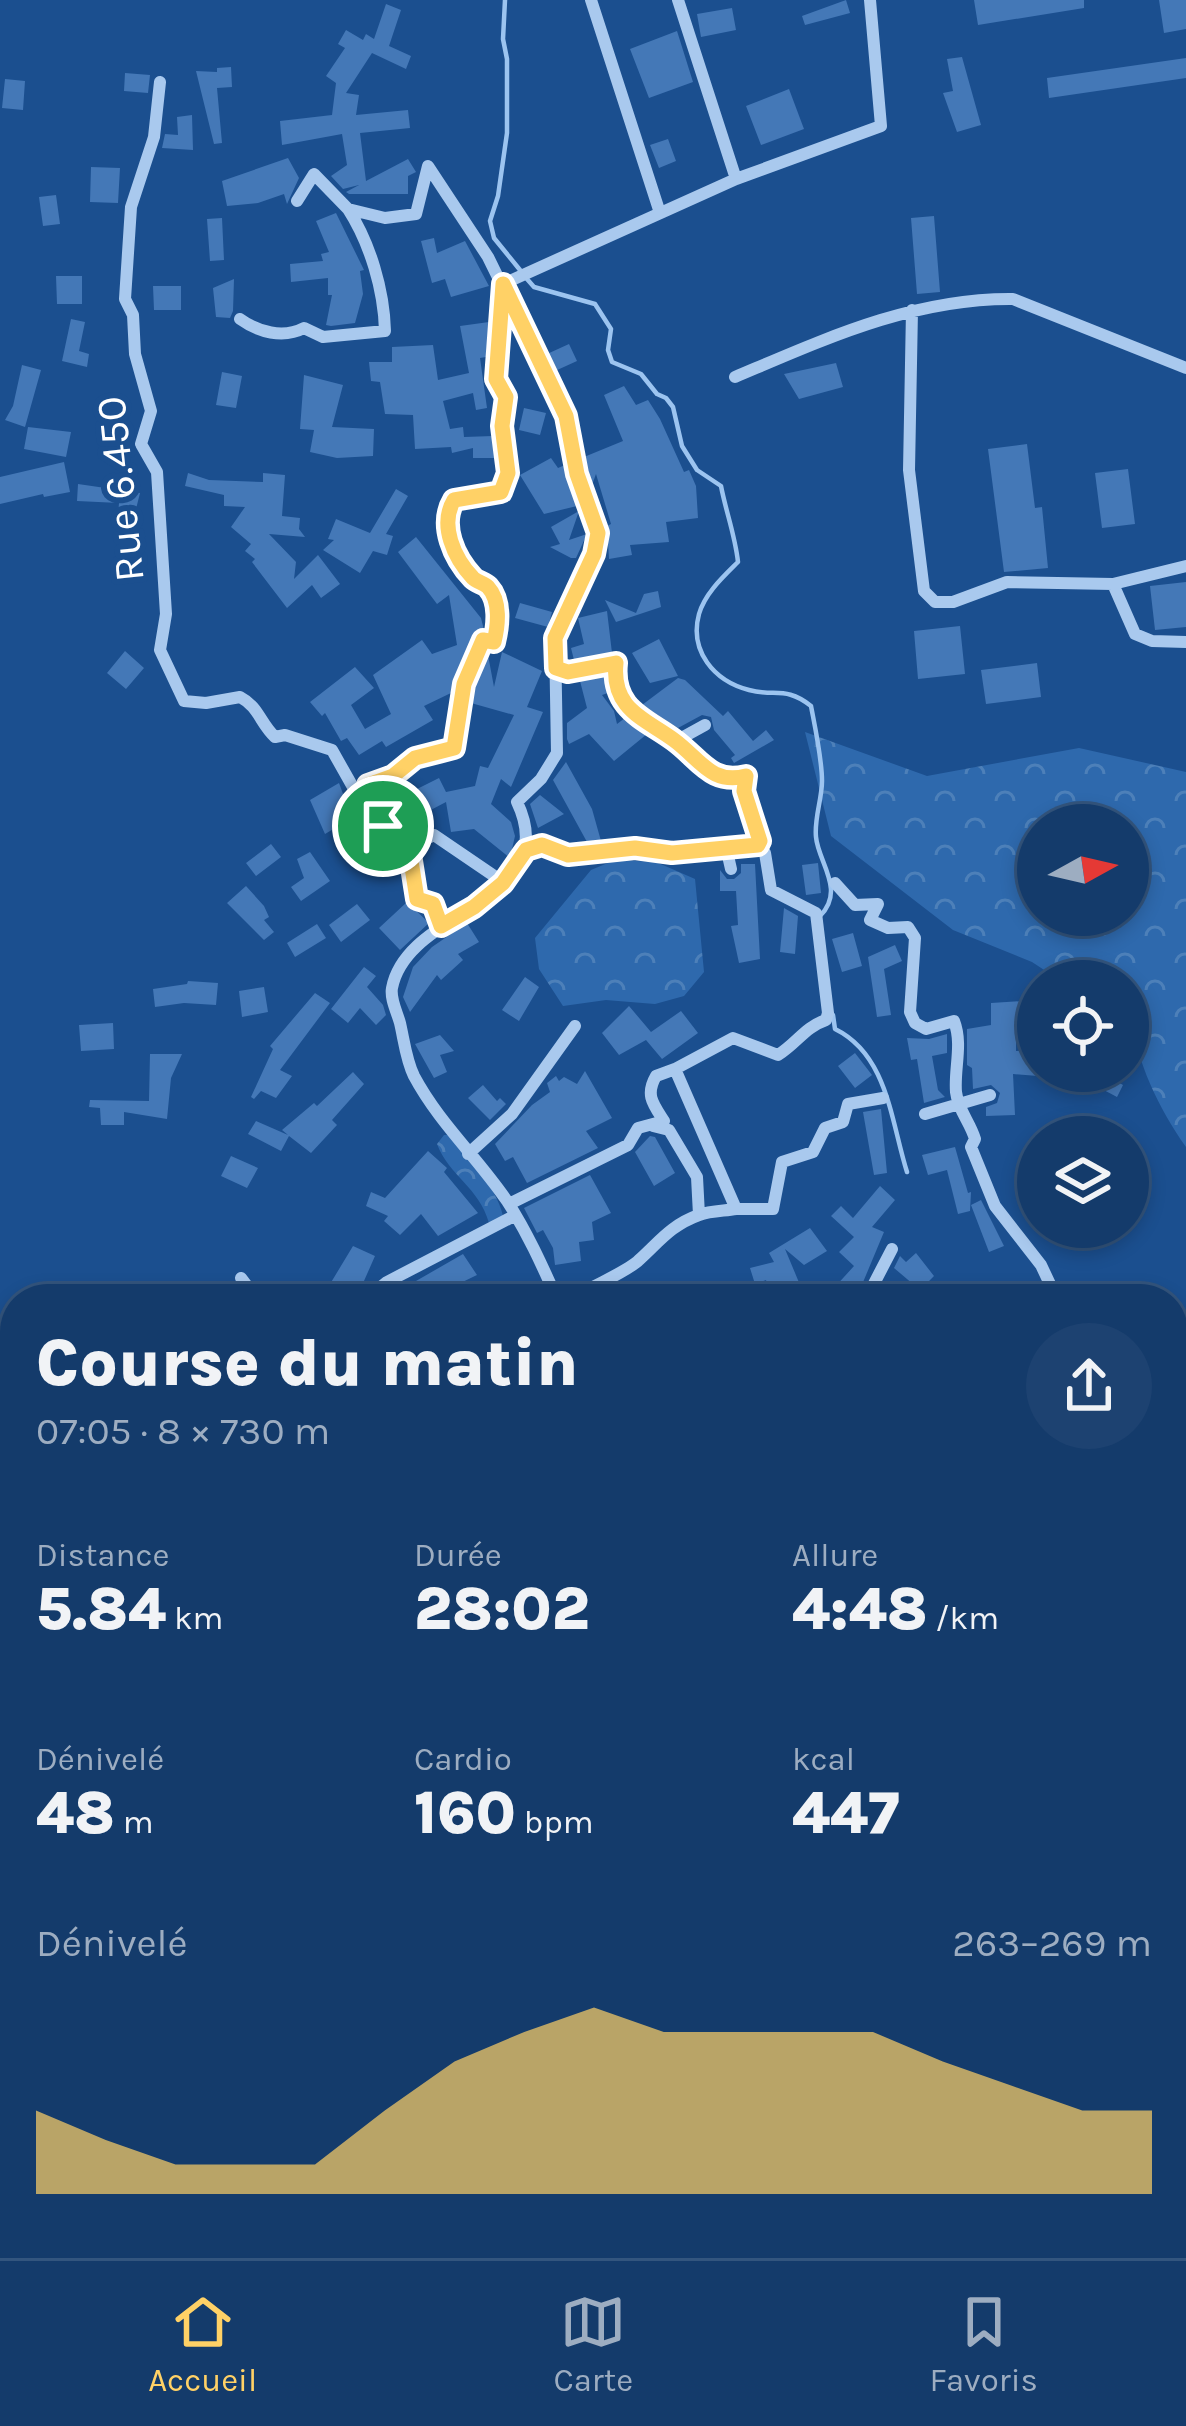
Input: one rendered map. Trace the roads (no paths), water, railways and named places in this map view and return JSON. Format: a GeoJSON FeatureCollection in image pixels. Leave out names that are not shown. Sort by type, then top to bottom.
{"type":"FeatureCollection","features":[{"type":"Feature","properties":{"kind":"street"},"geometry":{"type":"LineString","coordinates":[[591,0],[661,213]]}},
{"type":"Feature","properties":{"kind":"street"},"geometry":{"type":"LineString","coordinates":[[678,0],[736,179]]}},
{"type":"Feature","properties":{"kind":"street"},"geometry":{"type":"LineString","coordinates":[[503,284],[736,179],[881,126],[870,0]]}},
{"type":"Feature","properties":{"kind":"street","name":"Rue 6.450"},"geometry":{"type":"LineString","coordinates":[[160,82],[154,137],[131,207],[125,299],[133,315],[135,354],[151,411],[141,444],[157,472],[166,614],[160,650],[184,700],[206,703],[240,697],[258,711],[262,725],[274,736],[332,750],[358,796],[364,824],[383,826],[409,848]]}},
{"type":"Feature","properties":{"kind":"street"},"geometry":{"type":"LineString","coordinates":[[348,209],[385,218],[416,214],[428,166],[503,284],[566,416],[577,474],[598,533],[594,554],[555,638],[557,753],[541,779],[517,802],[528,824],[526,850],[503,883],[405,957],[391,993],[412,1072],[512,1210],[553,1284]]}},
{"type":"Feature","properties":{"kind":"street"},"geometry":{"type":"LineString","coordinates":[[240,319],[256,330],[293,334],[304,328],[323,337],[386,331],[370,252],[348,209],[314,174],[297,201]]}},
{"type":"Feature","properties":{"kind":"street"},"geometry":{"type":"LineString","coordinates":[[383,826],[368,785],[393,776],[415,758],[454,748],[464,684],[483,640],[494,642],[500,619],[488,587],[469,574],[452,549],[448,519],[454,500],[501,492],[507,482],[502,426],[506,397],[496,379],[495,365],[503,284]]}},
{"type":"Feature","properties":{"kind":"street"},"geometry":{"type":"LineString","coordinates":[[735,377],[849,329],[912,310],[986,299],[1013,299],[1186,368]]}},
{"type":"Feature","properties":{"kind":"street"},"geometry":{"type":"LineString","coordinates":[[912,310],[909,470],[924,591],[941,604],[1024,580],[1113,584],[1186,566]]}},
{"type":"Feature","properties":{"kind":"street"},"geometry":{"type":"LineString","coordinates":[[1113,584],[1135,634],[1152,641],[1186,642]]}},
{"type":"Feature","properties":{"kind":"street"},"geometry":{"type":"LineString","coordinates":[[556,668],[568,672],[616,663],[615,678],[626,703],[644,724],[676,741],[715,777],[746,776]]}},
{"type":"Feature","properties":{"kind":"street"},"geometry":{"type":"LineString","coordinates":[[676,741],[705,725]]}},
{"type":"Feature","properties":{"kind":"street"},"geometry":{"type":"LineString","coordinates":[[746,761],[744,791],[758,845]]}},
{"type":"Feature","properties":{"kind":"street"},"geometry":{"type":"LineString","coordinates":[[441,926],[433,904],[417,899],[409,848],[434,835],[503,883]]}},
{"type":"Feature","properties":{"kind":"street"},"geometry":{"type":"LineString","coordinates":[[526,850],[542,845],[568,855],[635,848],[672,853],[758,845]]}},
{"type":"Feature","properties":{"kind":"street"},"geometry":{"type":"LineString","coordinates":[[385,1284],[628,1145],[638,1128],[664,1121],[650,1099],[656,1076],[733,1037],[778,1054],[794,1045],[808,1026],[826,1020],[827,986],[820,972],[816,913],[771,890],[765,853],[758,845]]}},
{"type":"Feature","properties":{"kind":"street"},"geometry":{"type":"LineString","coordinates":[[726,847],[731,869]]}},
{"type":"Feature","properties":{"kind":"street"},"geometry":{"type":"LineString","coordinates":[[836,883],[855,905],[878,904],[870,920],[888,928],[908,927],[915,938],[910,1012],[915,1023],[926,1029],[954,1021],[958,1102],[975,1139],[971,1148],[987,1191],[1041,1264],[1050,1284]]}},
{"type":"Feature","properties":{"kind":"street"},"geometry":{"type":"LineString","coordinates":[[468,1154],[512,1114],[575,1026]]}},
{"type":"Feature","properties":{"kind":"street"},"geometry":{"type":"LineString","coordinates":[[675,1069],[736,1209]]}},
{"type":"Feature","properties":{"kind":"street"},"geometry":{"type":"LineString","coordinates":[[925,1114],[990,1094]]}},
{"type":"Feature","properties":{"kind":"street"},"geometry":{"type":"LineString","coordinates":[[595,1284],[637,1264],[658,1238],[699,1215],[773,1209],[782,1162],[813,1152],[825,1128],[843,1122],[848,1104],[883,1098]]}},
{"type":"Feature","properties":{"kind":"street"},"geometry":{"type":"LineString","coordinates":[[652,1126],[669,1130],[698,1178],[699,1215]]}},
{"type":"Feature","properties":{"kind":"street"},"geometry":{"type":"LineString","coordinates":[[878,1282],[892,1249]]}},
{"type":"Feature","properties":{"kind":"street"},"geometry":{"type":"LineString","coordinates":[[878,1282],[887,1277],[894,1284]]}},
{"type":"Feature","properties":{"kind":"street"},"geometry":{"type":"LineString","coordinates":[[241,1278],[246,1284]]}},
{"type":"Feature","properties":{"kind":"waterway"},"geometry":{"type":"LineString","coordinates":[[505,0],[507,133],[490,221],[494,238],[520,270]]}},
{"type":"Feature","properties":{"kind":"waterway"},"geometry":{"type":"LineString","coordinates":[[527,279],[534,287],[595,304],[611,329],[608,350],[612,362],[641,374],[666,398],[673,407],[682,446],[697,470],[721,486],[738,562],[702,606],[698,640],[707,662],[725,680],[749,690],[794,696],[811,706],[822,772],[816,837],[831,886],[820,916]]}},
{"type":"Feature","properties":{"kind":"waterway"},"geometry":{"type":"LineString","coordinates":[[833,1015],[835,1029],[853,1041],[877,1072],[907,1172]]}}]}
